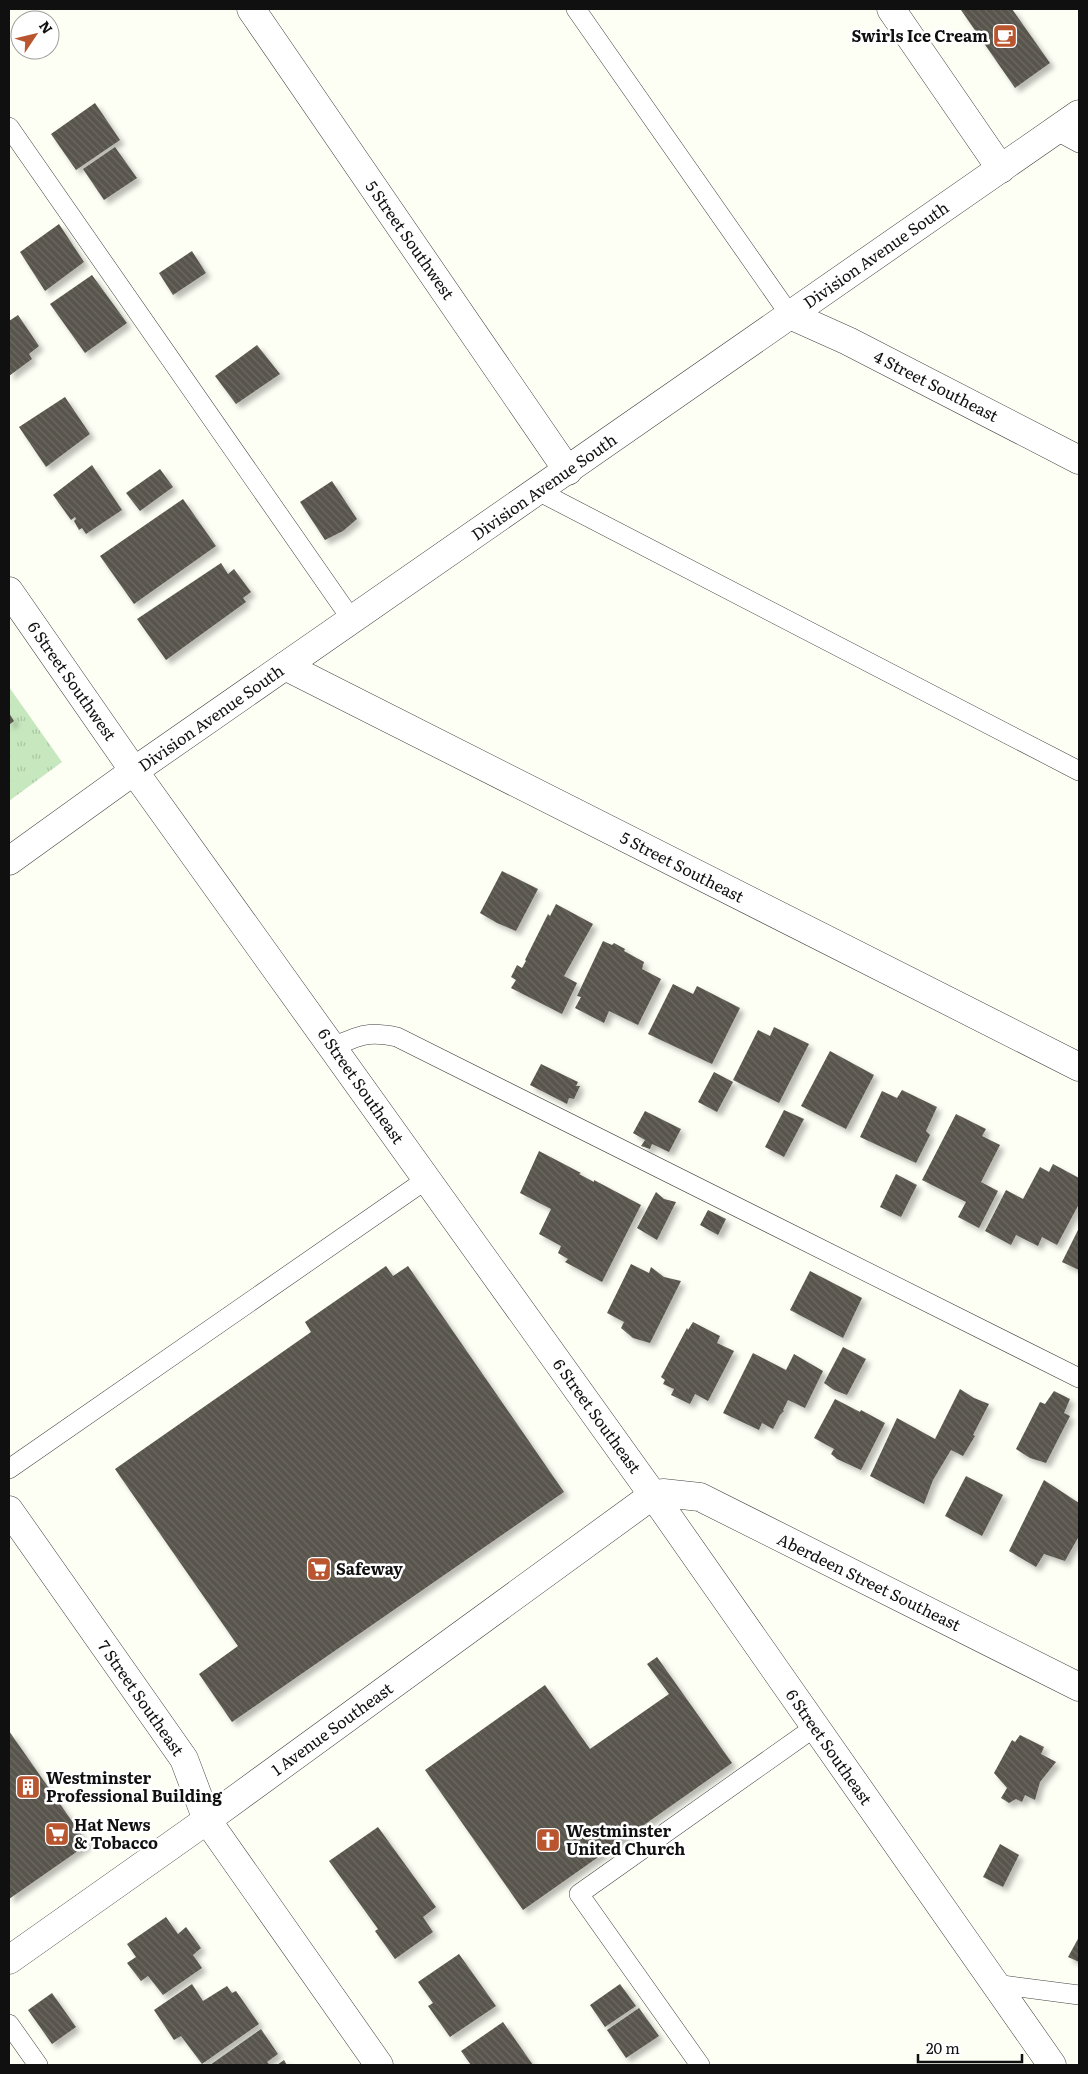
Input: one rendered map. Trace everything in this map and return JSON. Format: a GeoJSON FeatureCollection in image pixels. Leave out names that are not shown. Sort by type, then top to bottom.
{"type":"FeatureCollection","features":[{"type":"Feature","properties":{"kind":"street","name":"5 Street Southwest"},"geometry":{"type":"LineString","coordinates":[[251,9],[568,470]]}},
{"type":"Feature","properties":{"kind":"street"},"geometry":{"type":"LineString","coordinates":[[891,9],[1001,169]]}},
{"type":"Feature","properties":{"kind":"street","name":"Division Avenue South"},"geometry":{"type":"LineString","coordinates":[[9,861],[134,771],[1079,114]]}},
{"type":"Feature","properties":{"kind":"street","name":"4 Street Southeast"},"geometry":{"type":"LineString","coordinates":[[790,315],[848,341],[1079,460]]}},
{"type":"Feature","properties":{"kind":"street","name":"6 Street Southwest"},"geometry":{"type":"LineString","coordinates":[[9,592],[134,771]]}},
{"type":"Feature","properties":{"kind":"street","name":"5 Street Southeast"},"geometry":{"type":"LineString","coordinates":[[285,666],[1079,1067]]}},
{"type":"Feature","properties":{"kind":"street","name":"6 Street Southeast"},"geometry":{"type":"LineString","coordinates":[[134,771],[654,1495],[1052,2065]]}},
{"type":"Feature","properties":{"kind":"street","name":"Aberdeen Street Southeast"},"geometry":{"type":"LineString","coordinates":[[654,1495],[663,1493],[700,1498],[1079,1686]]}},
{"type":"Feature","properties":{"kind":"street","name":"1 Avenue Southeast"},"geometry":{"type":"LineString","coordinates":[[9,1960],[207,1820],[654,1495]]}},
{"type":"Feature","properties":{"kind":"street","name":"7 Street Southeast"},"geometry":{"type":"LineString","coordinates":[[9,1510],[184,1759],[207,1820],[379,2065]]}},
{"type":"Feature","properties":{"kind":"lane"},"geometry":{"type":"LineString","coordinates":[[576,9],[790,315]]}},
{"type":"Feature","properties":{"kind":"lane"},"geometry":{"type":"LineString","coordinates":[[9,127],[352,620]]}},
{"type":"Feature","properties":{"kind":"lane"},"geometry":{"type":"LineString","coordinates":[[1055,130],[1079,143]]}},
{"type":"Feature","properties":{"kind":"lane"},"geometry":{"type":"LineString","coordinates":[[538,491],[1079,771]]}},
{"type":"Feature","properties":{"kind":"lane"},"geometry":{"type":"LineString","coordinates":[[333,1047],[363,1034],[380,1033],[397,1036],[1079,1378]]}},
{"type":"Feature","properties":{"kind":"lane"},"geometry":{"type":"LineString","coordinates":[[9,1469],[427,1179]]}},
{"type":"Feature","properties":{"kind":"lane"},"geometry":{"type":"LineString","coordinates":[[700,2065],[579,1894],[815,1727]]}},
{"type":"Feature","properties":{"kind":"lane"},"geometry":{"type":"LineString","coordinates":[[996,1984],[1079,1995]]}},
{"type":"Feature","properties":{"kind":"lane"},"geometry":{"type":"LineString","coordinates":[[9,2024],[38,2065]]}},
{"type":"Feature","properties":{"kind":"green space"},"geometry":{"type":"Polygon","coordinates":[[[9,687],[62,762],[9,801],[9,687]]]}},
{"type":"Feature","properties":{"kind":"building","name":"Swirls Ice Cream"},"geometry":{"type":"Polygon","coordinates":[[[1012,9],[1050,63],[1015,88],[961,10],[1012,9]]]}},
{"type":"Feature","properties":{"kind":"building"},"geometry":{"type":"Polygon","coordinates":[[[95,103],[120,140],[76,170],[51,134],[95,103]]]}},
{"type":"Feature","properties":{"kind":"building"},"geometry":{"type":"Polygon","coordinates":[[[115,147],[137,178],[104,200],[83,169],[115,147]]]}},
{"type":"Feature","properties":{"kind":"building"},"geometry":{"type":"Polygon","coordinates":[[[59,224],[84,262],[45,291],[20,252],[59,224]]]}},
{"type":"Feature","properties":{"kind":"building"},"geometry":{"type":"Polygon","coordinates":[[[192,251],[206,273],[173,295],[159,273],[192,251]]]}},
{"type":"Feature","properties":{"kind":"building"},"geometry":{"type":"Polygon","coordinates":[[[92,275],[127,323],[85,353],[50,304],[92,275]]]}},
{"type":"Feature","properties":{"kind":"building"},"geometry":{"type":"Polygon","coordinates":[[[18,315],[39,346],[29,354],[32,359],[9,376],[9,321],[18,315]]]}},
{"type":"Feature","properties":{"kind":"building"},"geometry":{"type":"Polygon","coordinates":[[[257,345],[280,374],[236,404],[215,376],[257,345]]]}},
{"type":"Feature","properties":{"kind":"building"},"geometry":{"type":"Polygon","coordinates":[[[65,397],[90,434],[46,467],[19,427],[65,397]]]}},
{"type":"Feature","properties":{"kind":"building"},"geometry":{"type":"Polygon","coordinates":[[[92,465],[122,510],[86,534],[82,528],[79,530],[74,521],[75,517],[71,520],[53,495],[92,465]]]}},
{"type":"Feature","properties":{"kind":"building"},"geometry":{"type":"Polygon","coordinates":[[[160,469],[173,487],[140,511],[126,493],[160,469]]]}},
{"type":"Feature","properties":{"kind":"building"},"geometry":{"type":"Polygon","coordinates":[[[332,481],[357,519],[343,531],[325,540],[300,502],[332,481]]]}},
{"type":"Feature","properties":{"kind":"building"},"geometry":{"type":"Polygon","coordinates":[[[183,499],[216,546],[134,604],[100,556],[183,499]]]}},
{"type":"Feature","properties":{"kind":"building"},"geometry":{"type":"Polygon","coordinates":[[[221,563],[228,574],[234,569],[251,592],[243,598],[246,602],[166,660],[137,619],[221,563]]]}},
{"type":"Feature","properties":{"kind":"building"},"geometry":{"type":"Polygon","coordinates":[[[9,713],[14,721],[9,725],[9,713]]]}},
{"type":"Feature","properties":{"kind":"building"},"geometry":{"type":"Polygon","coordinates":[[[502,871],[538,889],[516,931],[480,913],[502,871]]]}},
{"type":"Feature","properties":{"kind":"building"},"geometry":{"type":"Polygon","coordinates":[[[556,904],[593,924],[564,976],[577,983],[562,1014],[511,988],[516,980],[511,977],[517,965],[522,968],[548,914],[550,916],[556,904]]]}},
{"type":"Feature","properties":{"kind":"building"},"geometry":{"type":"Polygon","coordinates":[[[603,941],[612,945],[614,943],[625,949],[624,951],[644,962],[642,969],[661,979],[638,1025],[609,1011],[604,1023],[575,1008],[581,997],[577,996],[603,941]]]}},
{"type":"Feature","properties":{"kind":"building"},"geometry":{"type":"Polygon","coordinates":[[[673,984],[693,994],[697,986],[740,1008],[712,1064],[648,1034],[673,984]]]}},
{"type":"Feature","properties":{"kind":"building"},"geometry":{"type":"Polygon","coordinates":[[[774,1027],[809,1044],[779,1103],[733,1080],[758,1030],[770,1036],[774,1027]]]}},
{"type":"Feature","properties":{"kind":"building"},"geometry":{"type":"Polygon","coordinates":[[[830,1051],[874,1075],[846,1129],[801,1106],[830,1051]]]}},
{"type":"Feature","properties":{"kind":"building"},"geometry":{"type":"Polygon","coordinates":[[[541,1064],[578,1082],[576,1086],[580,1086],[574,1099],[569,1098],[567,1104],[530,1085],[541,1064]]]}},
{"type":"Feature","properties":{"kind":"building"},"geometry":{"type":"Polygon","coordinates":[[[714,1072],[733,1082],[717,1112],[698,1102],[714,1072]]]}},
{"type":"Feature","properties":{"kind":"building"},"geometry":{"type":"Polygon","coordinates":[[[902,1090],[937,1107],[926,1131],[930,1135],[916,1163],[860,1137],[882,1091],[897,1098],[902,1090]]]}},
{"type":"Feature","properties":{"kind":"building"},"geometry":{"type":"Polygon","coordinates":[[[784,1110],[804,1119],[784,1157],[765,1147],[784,1110]]]}},
{"type":"Feature","properties":{"kind":"building"},"geometry":{"type":"Polygon","coordinates":[[[645,1111],[681,1129],[669,1152],[652,1144],[650,1149],[641,1146],[645,1140],[633,1133],[645,1111]]]}},
{"type":"Feature","properties":{"kind":"building"},"geometry":{"type":"Polygon","coordinates":[[[956,1114],[986,1129],[982,1136],[1000,1145],[981,1182],[998,1191],[979,1228],[958,1217],[966,1202],[922,1180],[956,1114]]]}},
{"type":"Feature","properties":{"kind":"building"},"geometry":{"type":"Polygon","coordinates":[[[539,1151],[594,1182],[594,1180],[641,1205],[602,1282],[565,1262],[568,1259],[558,1253],[561,1246],[539,1234],[551,1209],[520,1193],[539,1151]]]}},
{"type":"Feature","properties":{"kind":"building"},"geometry":{"type":"Polygon","coordinates":[[[1053,1164],[1079,1178],[1079,1204],[1057,1245],[1042,1237],[1038,1246],[1016,1235],[1011,1245],[985,1231],[1006,1190],[1023,1199],[1040,1167],[1049,1172],[1053,1164]]]}},
{"type":"Feature","properties":{"kind":"building"},"geometry":{"type":"Polygon","coordinates":[[[896,1174],[917,1185],[901,1217],[880,1207],[896,1174]]]}},
{"type":"Feature","properties":{"kind":"building"},"geometry":{"type":"Polygon","coordinates":[[[656,1192],[664,1199],[676,1202],[657,1240],[637,1228],[656,1192]]]}},
{"type":"Feature","properties":{"kind":"building"},"geometry":{"type":"Polygon","coordinates":[[[708,1210],[726,1219],[718,1235],[700,1225],[708,1210]]]}},
{"type":"Feature","properties":{"kind":"building"},"geometry":{"type":"Polygon","coordinates":[[[1079,1228],[1079,1270],[1062,1262],[1079,1228]]]}},
{"type":"Feature","properties":{"kind":"building"},"geometry":{"type":"Polygon","coordinates":[[[631,1264],[649,1273],[651,1267],[664,1277],[681,1281],[650,1343],[633,1338],[621,1328],[624,1322],[607,1313],[631,1264]]]}},
{"type":"Feature","properties":{"kind":"building","name":"Safeway"},"geometry":{"type":"Polygon","coordinates":[[[386,1266],[393,1276],[408,1266],[564,1492],[232,1722],[199,1674],[238,1646],[115,1469],[311,1332],[305,1322],[386,1266]]]}},
{"type":"Feature","properties":{"kind":"building"},"geometry":{"type":"Polygon","coordinates":[[[810,1271],[862,1298],[843,1338],[790,1310],[810,1271]]]}},
{"type":"Feature","properties":{"kind":"building"},"geometry":{"type":"Polygon","coordinates":[[[693,1322],[720,1336],[717,1343],[734,1351],[708,1401],[695,1394],[690,1404],[671,1395],[674,1389],[663,1384],[665,1380],[661,1377],[687,1328],[688,1330],[693,1322]]]}},
{"type":"Feature","properties":{"kind":"building"},"geometry":{"type":"Polygon","coordinates":[[[843,1347],[866,1359],[847,1395],[834,1390],[824,1383],[843,1347]]]}},
{"type":"Feature","properties":{"kind":"building"},"geometry":{"type":"Polygon","coordinates":[[[753,1353],[786,1370],[794,1354],[823,1371],[805,1408],[788,1400],[784,1411],[773,1429],[762,1423],[759,1430],[723,1413],[753,1353]]]}},
{"type":"Feature","properties":{"kind":"building"},"geometry":{"type":"Polygon","coordinates":[[[960,1389],[974,1398],[989,1404],[973,1435],[975,1436],[963,1456],[951,1450],[933,1480],[924,1504],[870,1476],[897,1418],[935,1439],[960,1389]]]}},
{"type":"Feature","properties":{"kind":"building"},"geometry":{"type":"Polygon","coordinates":[[[1054,1391],[1070,1399],[1064,1413],[1070,1416],[1046,1463],[1030,1458],[1016,1449],[1040,1402],[1045,1404],[1054,1391]]]}},
{"type":"Feature","properties":{"kind":"building"},"geometry":{"type":"Polygon","coordinates":[[[835,1399],[885,1423],[861,1470],[837,1459],[831,1454],[834,1449],[814,1438],[835,1399]]]}},
{"type":"Feature","properties":{"kind":"building"},"geometry":{"type":"Polygon","coordinates":[[[966,1476],[1003,1495],[982,1536],[945,1516],[966,1476]]]}},
{"type":"Feature","properties":{"kind":"building"},"geometry":{"type":"Polygon","coordinates":[[[1044,1480],[1079,1503],[1079,1536],[1065,1561],[1044,1554],[1036,1567],[1009,1551],[1044,1480]]]}},
{"type":"Feature","properties":{"kind":"building","name":"Westminster United Church"},"geometry":{"type":"Polygon","coordinates":[[[657,1657],[732,1763],[523,1910],[425,1770],[545,1685],[590,1749],[669,1694],[647,1664],[657,1657]]]}},
{"type":"Feature","properties":{"kind":"building","name":"Westminster Professional Building"},"geometry":{"type":"Polygon","coordinates":[[[9,1731],[88,1844],[9,1899],[9,1731]]]}},
{"type":"Feature","properties":{"kind":"building"},"geometry":{"type":"Polygon","coordinates":[[[1020,1735],[1044,1747],[1041,1754],[1056,1762],[1040,1782],[1035,1800],[1025,1795],[1022,1802],[1016,1799],[1009,1803],[1001,1798],[1007,1788],[994,1773],[1012,1740],[1015,1742],[1020,1735]]]}},
{"type":"Feature","properties":{"kind":"building"},"geometry":{"type":"Polygon","coordinates":[[[378,1827],[436,1907],[423,1917],[433,1932],[395,1959],[375,1931],[378,1929],[329,1861],[378,1827]]]}},
{"type":"Feature","properties":{"kind":"building"},"geometry":{"type":"Polygon","coordinates":[[[1000,1844],[1019,1855],[1003,1887],[983,1877],[1000,1844]]]}},
{"type":"Feature","properties":{"kind":"building"},"geometry":{"type":"Polygon","coordinates":[[[166,1917],[178,1934],[186,1927],[201,1948],[193,1955],[202,1968],[163,1995],[148,1976],[141,1981],[127,1963],[136,1957],[127,1944],[166,1917]]]}},
{"type":"Feature","properties":{"kind":"building"},"geometry":{"type":"Polygon","coordinates":[[[1079,1937],[1079,1962],[1068,1957],[1079,1937]]]}},
{"type":"Feature","properties":{"kind":"building"},"geometry":{"type":"Polygon","coordinates":[[[459,1954],[496,2006],[450,2037],[428,2006],[433,2003],[418,1982],[459,1954]]]}},
{"type":"Feature","properties":{"kind":"building"},"geometry":{"type":"Polygon","coordinates":[[[192,1984],[203,2001],[227,1986],[232,1993],[236,1991],[259,2024],[202,2064],[181,2036],[174,2040],[154,2010],[192,1984]]]}},
{"type":"Feature","properties":{"kind":"building"},"geometry":{"type":"Polygon","coordinates":[[[620,1984],[636,2006],[605,2027],[590,2005],[620,1984]]]}},
{"type":"Feature","properties":{"kind":"building"},"geometry":{"type":"Polygon","coordinates":[[[52,1993],[76,2027],[52,2044],[28,2010],[52,1993]]]}},
{"type":"Feature","properties":{"kind":"building"},"geometry":{"type":"Polygon","coordinates":[[[639,2008],[659,2036],[626,2058],[607,2030],[639,2008]]]}},
{"type":"Feature","properties":{"kind":"building"},"geometry":{"type":"Polygon","coordinates":[[[503,2022],[533,2065],[471,2065],[461,2051],[503,2022]]]}},
{"type":"Feature","properties":{"kind":"building"},"geometry":{"type":"Polygon","coordinates":[[[261,2029],[278,2054],[267,2062],[270,2065],[210,2065],[261,2029]]]}},
{"type":"Feature","properties":{"kind":"building"},"geometry":{"type":"Polygon","coordinates":[[[284,2060],[287,2065],[277,2065],[284,2060]]]}},
{"type":"Feature","properties":{"kind":"place","name":"Swirls Ice Cream"},"geometry":{"type":"Point","coordinates":[1005,36]}},
{"type":"Feature","properties":{"kind":"place","name":"Safeway"},"geometry":{"type":"Point","coordinates":[319,1569]}},
{"type":"Feature","properties":{"kind":"place","name":"Westminster Professional Building"},"geometry":{"type":"Point","coordinates":[28,1787]}},
{"type":"Feature","properties":{"kind":"place","name":"Hat News & Tobacco"},"geometry":{"type":"Point","coordinates":[57,1834]}},
{"type":"Feature","properties":{"kind":"place","name":"Westminster United Church"},"geometry":{"type":"Point","coordinates":[548,1840]}}]}
